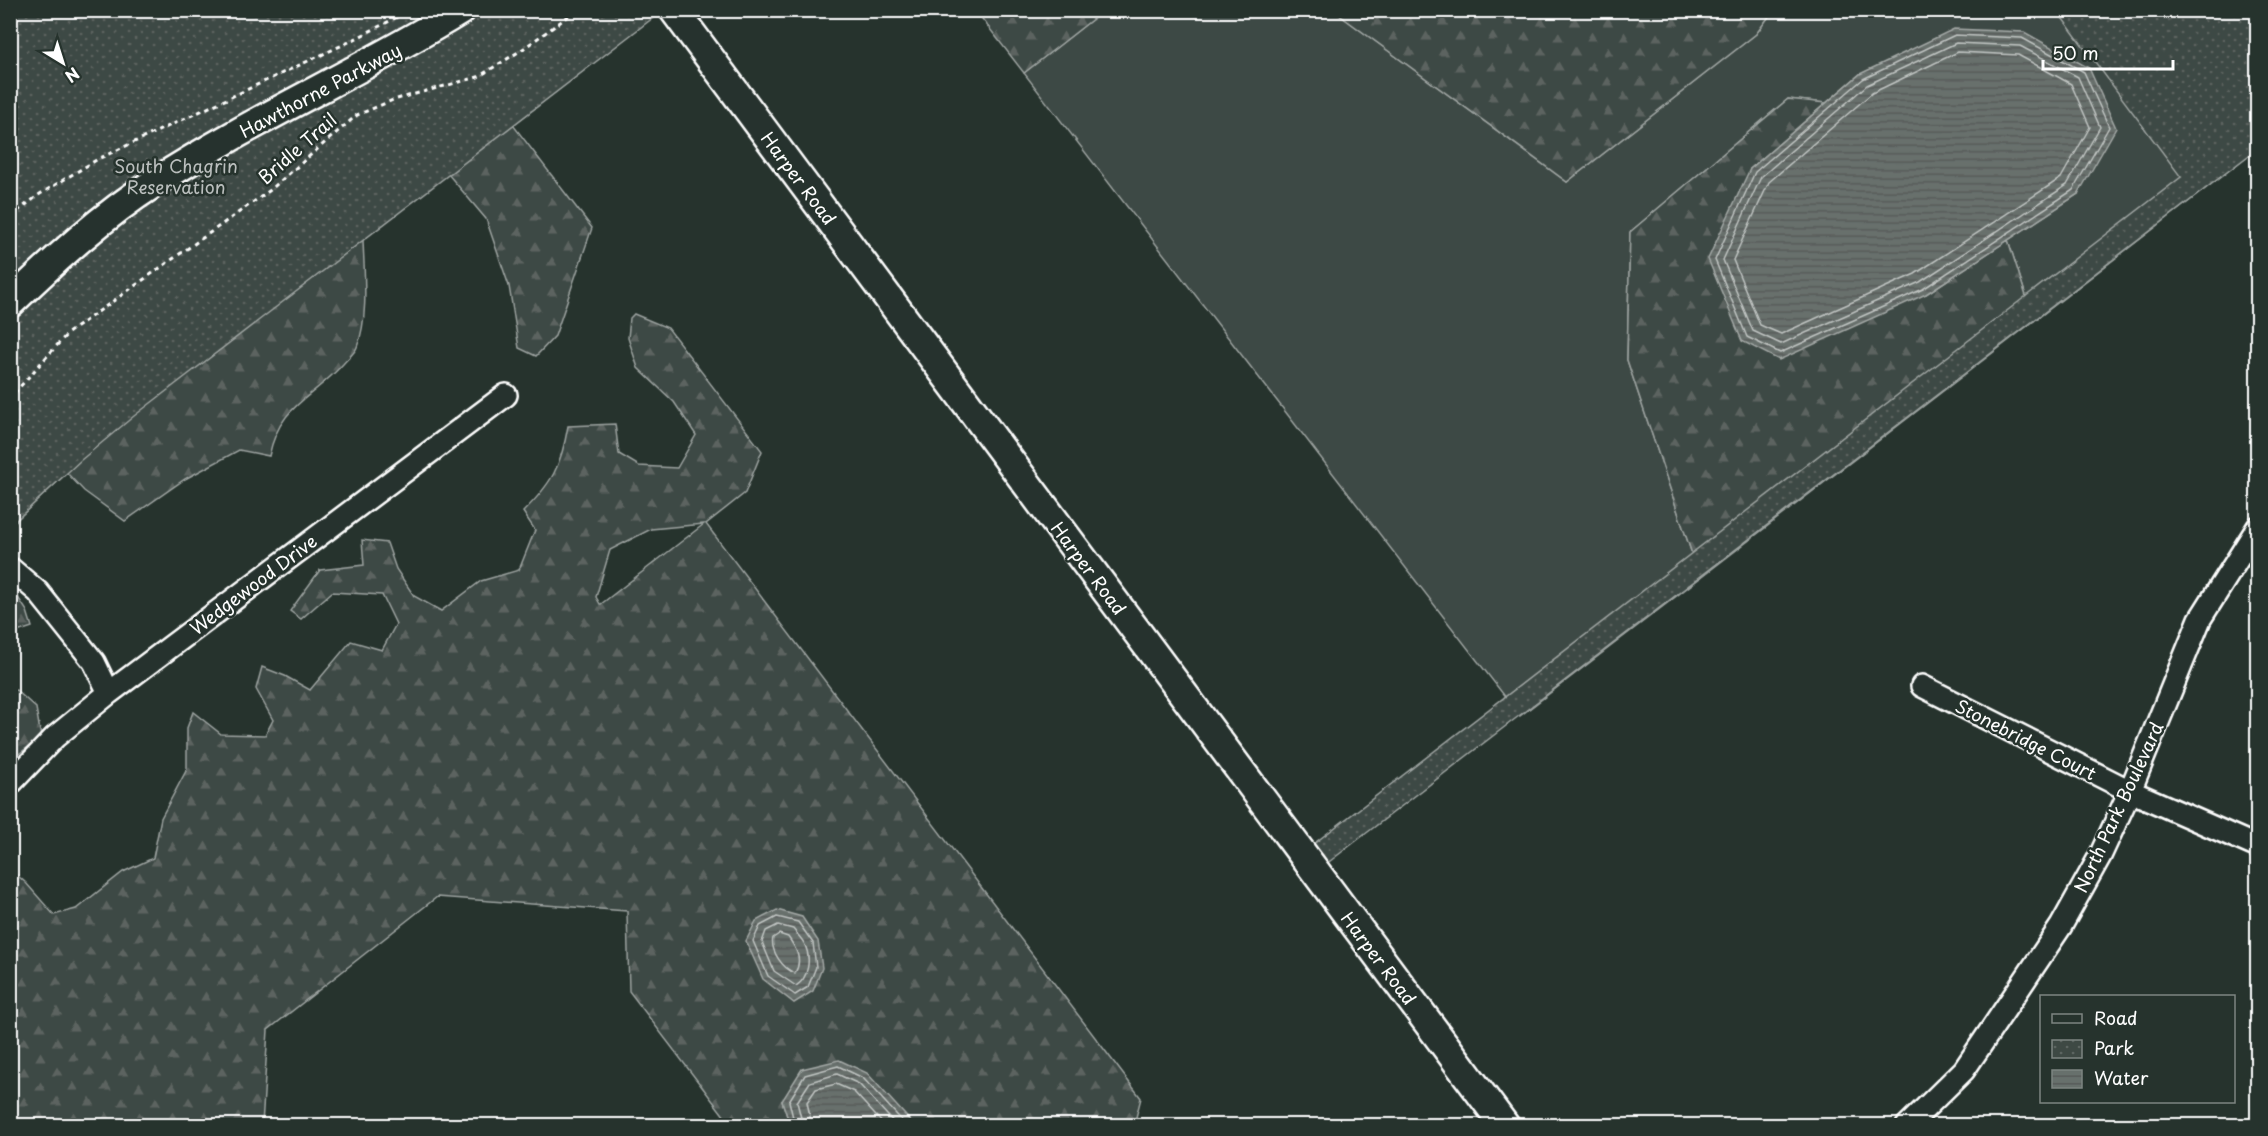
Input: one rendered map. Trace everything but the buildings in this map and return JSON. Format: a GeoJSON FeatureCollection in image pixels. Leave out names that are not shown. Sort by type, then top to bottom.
{"type":"FeatureCollection","features":[{"type":"Feature","properties":{"kind":"street","name":"Hawthorne Parkway"},"geometry":{"type":"LineString","coordinates":[[10,303],[56,260],[152,183],[255,123],[403,46],[461,10]]}},
{"type":"Feature","properties":{"kind":"street","name":"Harper Road"},"geometry":{"type":"LineString","coordinates":[[674,10],[1505,1125]]}},
{"type":"Feature","properties":{"kind":"street","name":"Wedgewood Drive"},"geometry":{"type":"LineString","coordinates":[[10,784],[55,737],[109,693],[506,395]]}},
{"type":"Feature","properties":{"kind":"street","name":"North Park Boulevard"},"geometry":{"type":"LineString","coordinates":[[1907,1125],[1964,1070],[2061,926],[2100,856],[2130,791],[2200,619],[2258,527]]}},
{"type":"Feature","properties":{"kind":"street"},"geometry":{"type":"LineString","coordinates":[[10,568],[38,591],[94,662],[109,693]]}},
{"type":"Feature","properties":{"kind":"street","name":"Stonebridge Court"},"geometry":{"type":"LineString","coordinates":[[1922,686],[2130,791],[2258,847]]}},
{"type":"Feature","properties":{"kind":"path"},"geometry":{"type":"LineString","coordinates":[[10,218],[40,194],[98,159],[217,105],[411,10]]}},
{"type":"Feature","properties":{"kind":"path","name":"Bridle Trail"},"geometry":{"type":"LineString","coordinates":[[10,401],[17,390],[68,333],[269,191],[357,115],[393,100],[478,77],[520,51],[577,10]]}},
{"type":"Feature","properties":{"kind":"green space","name":"South Chagrin Reservation"},"geometry":{"type":"Polygon","coordinates":[[[11,11],[584,70],[513,125],[592,228],[555,336],[536,356],[519,348],[509,286],[486,219],[448,174],[363,240],[364,308],[361,335],[357,347],[331,376],[289,414],[274,439],[269,456],[239,450],[185,479],[125,521],[84,491],[67,473],[11,525],[11,11]]]}},
{"type":"Feature","properties":{"kind":"green space","name":"South Chagrin Reservation"},"geometry":{"type":"Polygon","coordinates":[[[11,11],[662,11],[134,416],[81,460],[11,525],[11,11]]]}},
{"type":"Feature","properties":{"kind":"green space"},"geometry":{"type":"Polygon","coordinates":[[[976,11],[1103,11],[1024,73],[976,11]]]}},
{"type":"Feature","properties":{"kind":"green space"},"geometry":{"type":"Polygon","coordinates":[[[1103,11],[1334,11],[1567,182],[1756,34],[1773,11],[2257,11],[2257,149],[2034,321],[2008,240],[2078,194],[1860,74],[1826,103],[1788,99],[1630,232],[1627,360],[1700,578],[1520,716],[1024,73],[1103,11]]]}},
{"type":"Feature","properties":{"kind":"green space"},"geometry":{"type":"Polygon","coordinates":[[[1334,11],[1773,11],[1756,34],[1567,182],[1334,11]]]}},
{"type":"Feature","properties":{"kind":"green space"},"geometry":{"type":"Polygon","coordinates":[[[2057,11],[2257,11],[2257,149],[1321,868],[1307,849],[2181,177],[2057,11]]]}},
{"type":"Feature","properties":{"kind":"green space"},"geometry":{"type":"Polygon","coordinates":[[[1788,99],[1826,103],[1750,169],[1926,294],[2008,240],[2034,321],[1700,578],[1627,360],[1630,232],[1788,99]]]}},
{"type":"Feature","properties":{"kind":"green space"},"geometry":{"type":"Polygon","coordinates":[[[634,314],[668,328],[762,451],[745,493],[706,524],[1141,1098],[1134,1125],[914,1125],[912,1122],[782,1101],[790,1125],[731,1125],[629,991],[627,911],[437,897],[268,1030],[262,1125],[11,1125],[10,964],[16,964],[11,929],[11,870],[26,883],[54,915],[76,909],[123,872],[153,858],[161,818],[187,769],[187,728],[193,712],[221,734],[265,735],[273,720],[256,689],[262,667],[285,676],[310,690],[351,641],[382,650],[396,624],[382,595],[332,592],[301,619],[290,611],[320,570],[364,565],[362,540],[387,543],[396,569],[414,596],[441,611],[481,581],[519,570],[535,530],[523,512],[554,473],[562,453],[568,426],[615,424],[619,454],[639,466],[677,468],[696,435],[674,402],[638,368],[628,338],[630,318],[634,314]],[[704,524],[651,529],[610,550],[596,597],[601,604],[704,524]]]}},
{"type":"Feature","properties":{"kind":"green space"},"geometry":{"type":"Polygon","coordinates":[[[11,587],[27,611],[32,627],[11,634],[11,587]]]}},
{"type":"Feature","properties":{"kind":"green space"},"geometry":{"type":"Polygon","coordinates":[[[16,690],[36,708],[41,737],[11,760],[11,691],[16,690]]]}},
{"type":"Feature","properties":{"kind":"water"},"geometry":{"type":"Polygon","coordinates":[[[1954,29],[2024,32],[2089,68],[2116,128],[2078,194],[1926,294],[1779,360],[1742,341],[1708,259],[1750,169],[1860,74],[1954,29]]]}},
{"type":"Feature","properties":{"kind":"water"},"geometry":{"type":"Polygon","coordinates":[[[777,910],[802,917],[818,941],[822,968],[813,991],[794,1003],[763,979],[746,941],[756,921],[777,910]]]}},
{"type":"Feature","properties":{"kind":"water"},"geometry":{"type":"Polygon","coordinates":[[[839,1060],[867,1073],[914,1125],[790,1125],[782,1101],[802,1069],[839,1060]]]}}]}
